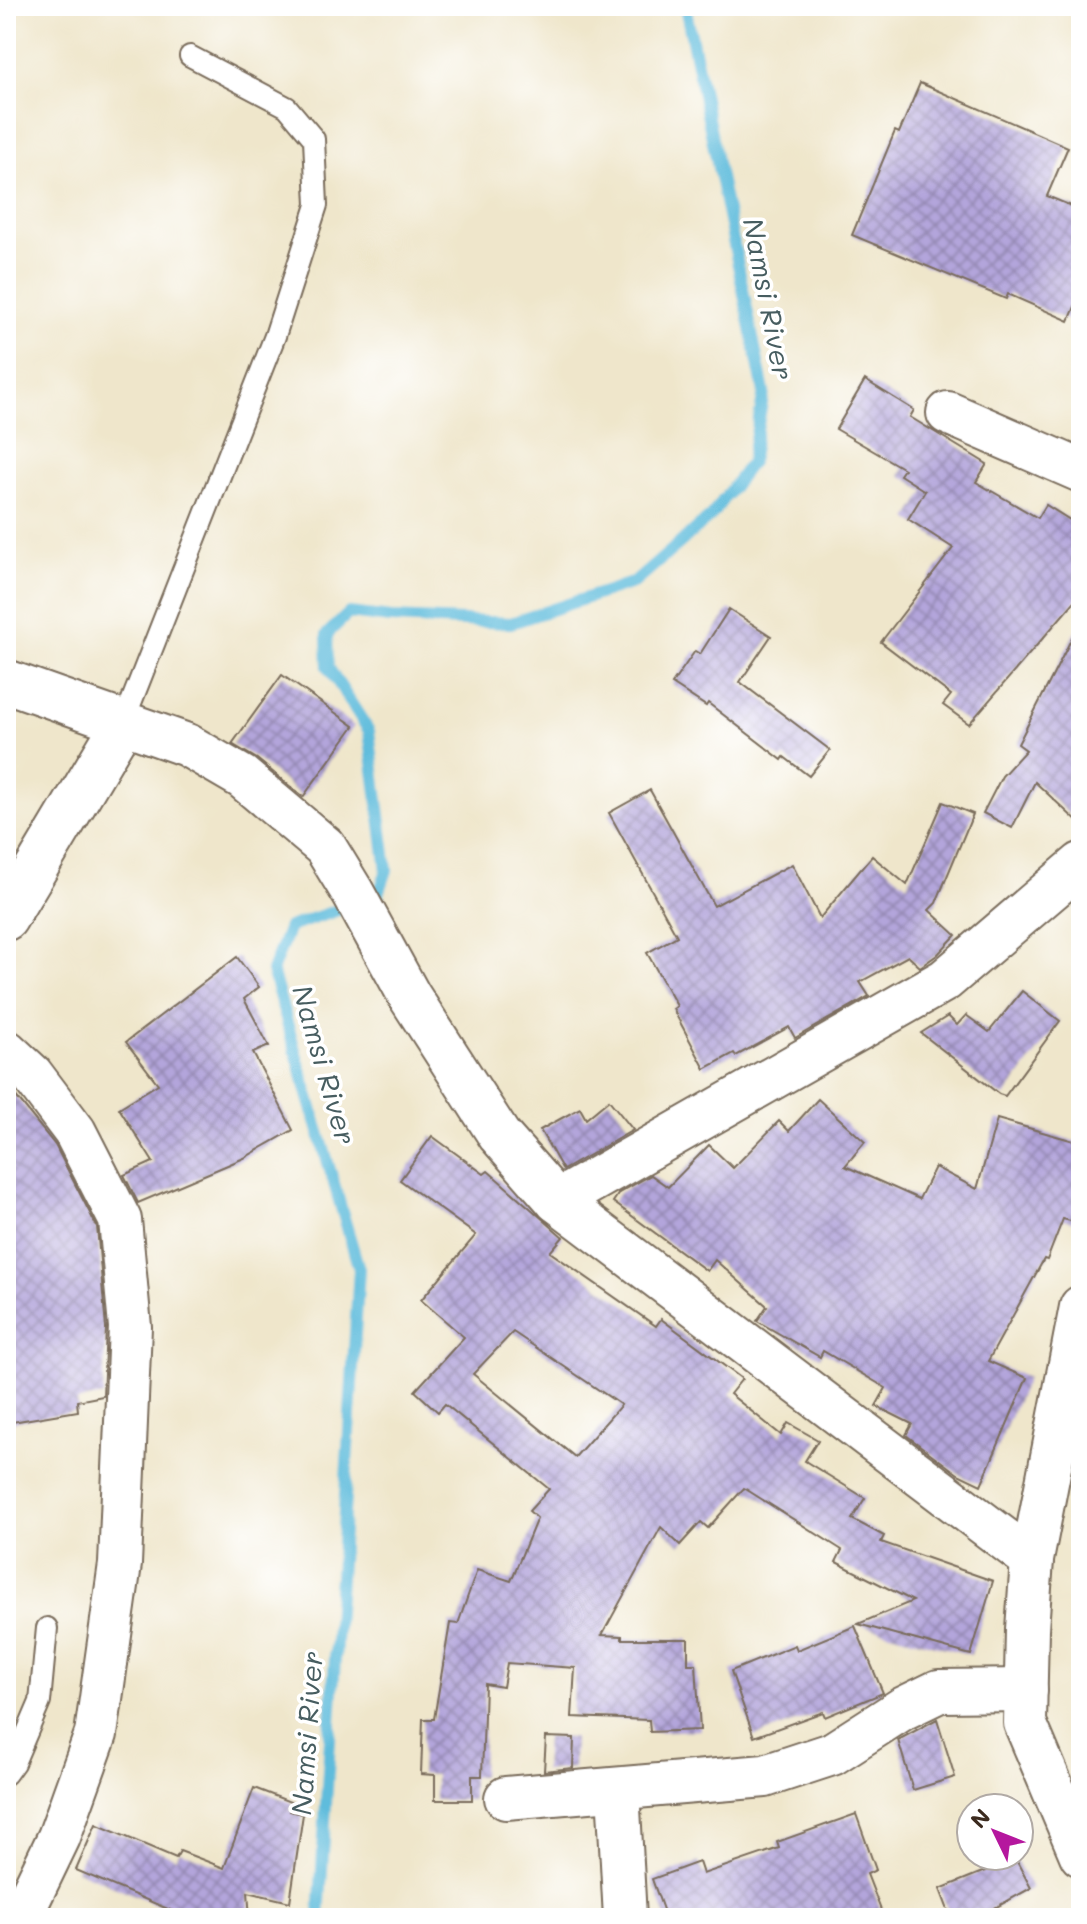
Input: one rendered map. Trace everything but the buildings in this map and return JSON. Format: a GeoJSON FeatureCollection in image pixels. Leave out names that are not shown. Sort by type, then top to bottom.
{"type":"FeatureCollection","features":[{"type":"Feature","properties":{"kind":"street"},"geometry":{"type":"LineString","coordinates":[[948,413],[1081,471]]}},
{"type":"Feature","properties":{"kind":"street"},"geometry":{"type":"LineString","coordinates":[[6,681],[187,745],[242,777],[325,847],[410,997],[499,1135],[557,1201],[1032,1560]]}},
{"type":"Feature","properties":{"kind":"street"},"geometry":{"type":"LineString","coordinates":[[6,919],[123,723]]}},
{"type":"Feature","properties":{"kind":"street"},"geometry":{"type":"LineString","coordinates":[[557,1201],[945,980],[1081,864]]}},
{"type":"Feature","properties":{"kind":"street"},"geometry":{"type":"LineString","coordinates":[[6,1051],[32,1075],[75,1132],[120,1220],[130,1327],[120,1564],[96,1734],[59,1837],[20,1918]]}},
{"type":"Feature","properties":{"kind":"street"},"geometry":{"type":"LineString","coordinates":[[1078,1328],[1032,1560],[1025,1723],[1081,1855]]}},
{"type":"Feature","properties":{"kind":"street"},"geometry":{"type":"LineString","coordinates":[[506,1798],[765,1776],[832,1754],[902,1709],[939,1691],[1026,1690]]}},
{"type":"Feature","properties":{"kind":"street"},"geometry":{"type":"LineString","coordinates":[[618,1790],[625,1918]]}},
{"type":"Feature","properties":{"kind":"lane"},"geometry":{"type":"LineString","coordinates":[[123,723],[275,336],[317,205],[314,139],[287,107],[190,56]]}},
{"type":"Feature","properties":{"kind":"lane"},"geometry":{"type":"LineString","coordinates":[[6,1774],[14,1763],[40,1702],[47,1628]]}},
{"type":"Feature","properties":{"kind":"waterway","name":"Namsi River"},"geometry":{"type":"LineString","coordinates":[[319,1918],[359,1269],[272,971],[289,927],[378,896],[387,870],[369,731],[328,667],[327,634],[349,613],[391,618],[511,623],[635,582],[712,515],[751,462],[764,392],[685,6]]}}]}
